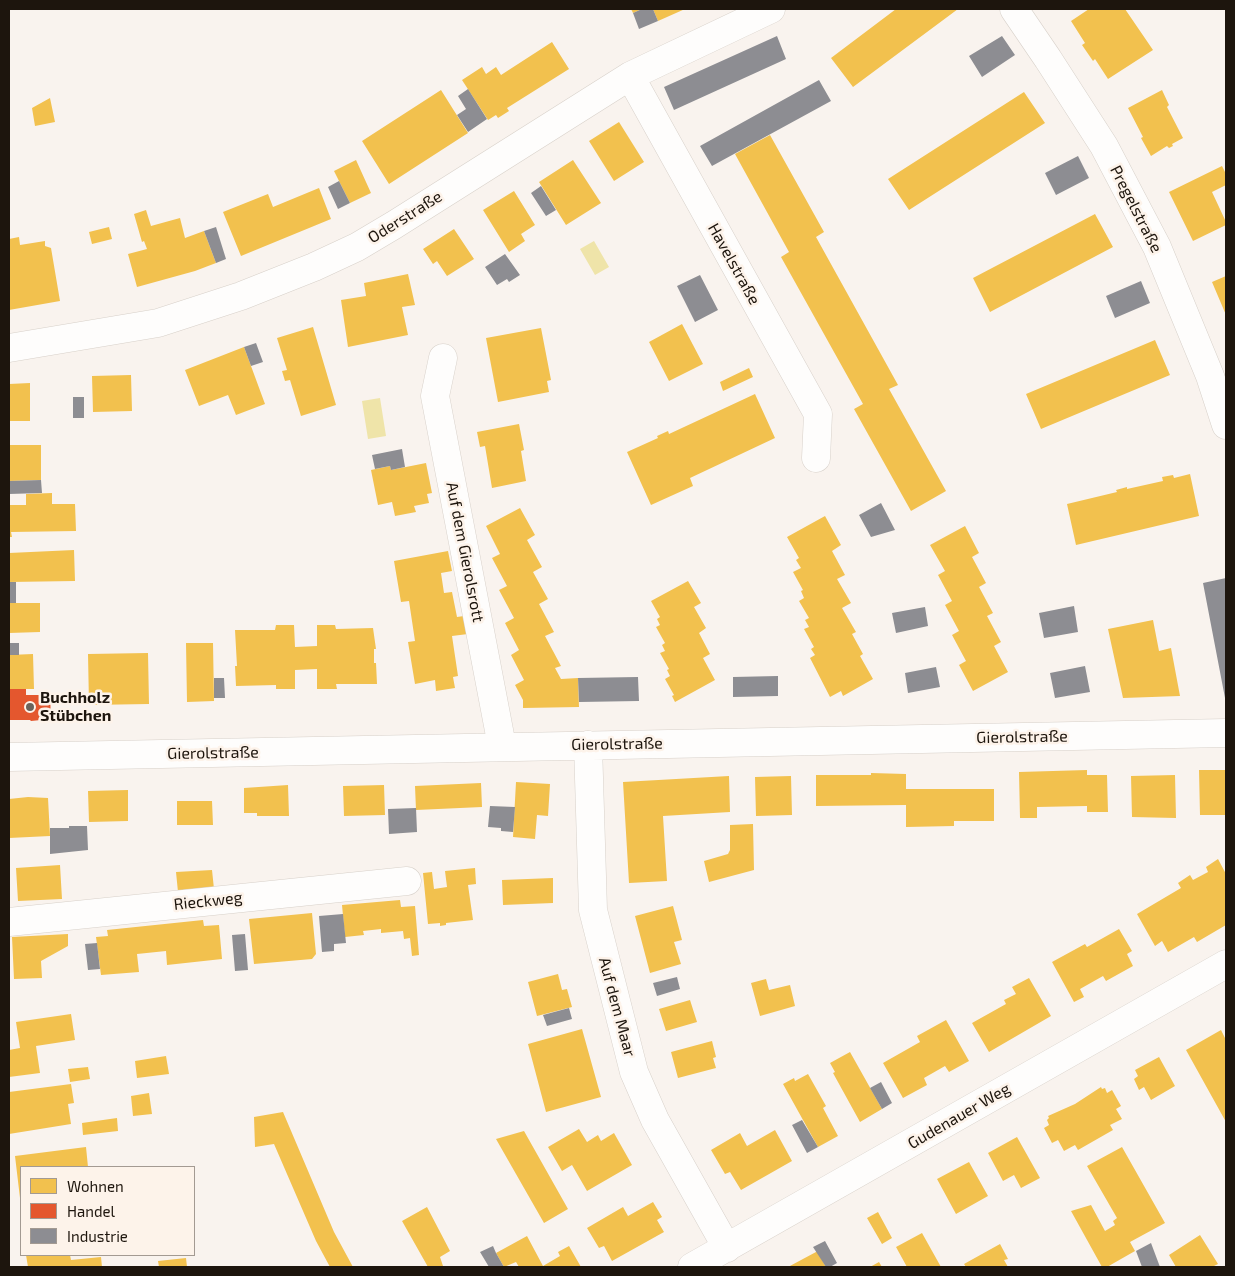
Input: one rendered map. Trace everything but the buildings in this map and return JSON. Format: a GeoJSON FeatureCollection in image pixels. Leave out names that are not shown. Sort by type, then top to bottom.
{"type":"FeatureCollection","features":[{"type":"Feature","properties":{"kind":"street","name":"Oderstraße"},"geometry":{"type":"LineString","coordinates":[[9,348],[158,324],[241,296],[314,267],[357,247],[394,225],[630,76],[771,9]]}},
{"type":"Feature","properties":{"kind":"street","name":"Pregelstraße"},"geometry":{"type":"LineString","coordinates":[[1014,9],[1104,146],[1157,247],[1210,376],[1226,426]]}},
{"type":"Feature","properties":{"kind":"street","name":"Havelstraße"},"geometry":{"type":"LineString","coordinates":[[630,76],[818,414],[816,458]]}},
{"type":"Feature","properties":{"kind":"street","name":"Auf dem Gierolsrott"},"geometry":{"type":"LineString","coordinates":[[442,358],[435,396],[502,746]]}},
{"type":"Feature","properties":{"kind":"street","name":"Gierolstraße"},"geometry":{"type":"LineString","coordinates":[[9,757],[1226,733]]}},
{"type":"Feature","properties":{"kind":"street","name":"Auf dem Maar"},"geometry":{"type":"LineString","coordinates":[[588,745],[593,910],[634,1072],[655,1120],[727,1248]]}},
{"type":"Feature","properties":{"kind":"street","name":"Rieckweg"},"geometry":{"type":"LineString","coordinates":[[9,922],[407,881]]}},
{"type":"Feature","properties":{"kind":"street","name":"Gudenauer Weg"},"geometry":{"type":"LineString","coordinates":[[692,1267],[1226,964]]}},
{"type":"Feature","properties":{"kind":"shaded area"},"geometry":{"type":"Polygon","coordinates":[[[594,241],[609,267],[595,275],[580,249],[594,241]]]}},
{"type":"Feature","properties":{"kind":"shaded area"},"geometry":{"type":"Polygon","coordinates":[[[380,398],[386,436],[368,439],[362,401],[380,398]]]}},
{"type":"Feature","properties":{"kind":"place","name":"Buchholz Stübchen"},"geometry":{"type":"Point","coordinates":[30,707]}}]}
